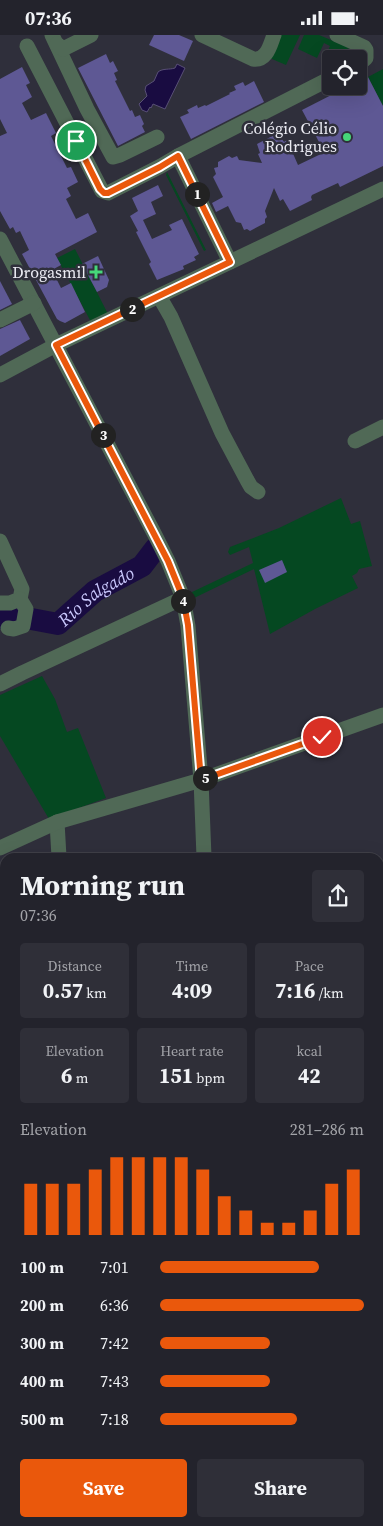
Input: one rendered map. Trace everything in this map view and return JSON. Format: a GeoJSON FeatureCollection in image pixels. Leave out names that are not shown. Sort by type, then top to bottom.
{"type":"FeatureCollection","features":[{"type":"Feature","properties":{"kind":"street"},"geometry":{"type":"LineString","coordinates":[[55,40],[63,49],[91,35]]}},
{"type":"Feature","properties":{"kind":"street"},"geometry":{"type":"LineString","coordinates":[[202,35],[259,60],[266,53],[274,35]]}},
{"type":"Feature","properties":{"kind":"street"},"geometry":{"type":"LineString","coordinates":[[337,35],[364,47],[366,50]]}},
{"type":"Feature","properties":{"kind":"street"},"geometry":{"type":"LineString","coordinates":[[55,40],[87,109],[113,157],[157,137]]}},
{"type":"Feature","properties":{"kind":"street"},"geometry":{"type":"LineString","coordinates":[[27,46],[102,191],[108,193],[322,83]]}},
{"type":"Feature","properties":{"kind":"street"},"geometry":{"type":"LineString","coordinates":[[178,156],[230,262]]}},
{"type":"Feature","properties":{"kind":"street"},"geometry":{"type":"LineString","coordinates":[[0,375],[56,345],[383,189]]}},
{"type":"Feature","properties":{"kind":"street"},"geometry":{"type":"LineString","coordinates":[[0,239],[168,561],[183,598],[188,625],[201,780],[204,853]]}},
{"type":"Feature","properties":{"kind":"street"},"geometry":{"type":"LineString","coordinates":[[159,296],[171,317],[222,433],[246,480],[258,492]]}},
{"type":"Feature","properties":{"kind":"street"},"geometry":{"type":"LineString","coordinates":[[0,321],[34,303]]}},
{"type":"Feature","properties":{"kind":"street"},"geometry":{"type":"LineString","coordinates":[[355,441],[383,427]]}},
{"type":"Feature","properties":{"kind":"street"},"geometry":{"type":"LineString","coordinates":[[0,541],[22,589],[23,611],[21,627],[8,628]]}},
{"type":"Feature","properties":{"kind":"street"},"geometry":{"type":"LineString","coordinates":[[0,685],[183,598]]}},
{"type":"Feature","properties":{"kind":"street"},"geometry":{"type":"LineString","coordinates":[[0,603],[10,603],[23,611]]}},
{"type":"Feature","properties":{"kind":"street"},"geometry":{"type":"LineString","coordinates":[[0,848],[57,822],[201,780],[383,715]]}},
{"type":"Feature","properties":{"kind":"street"},"geometry":{"type":"LineString","coordinates":[[57,822],[59,853]]}},
{"type":"Feature","properties":{"kind":"green space"},"geometry":{"type":"Polygon","coordinates":[[[274,35],[300,35],[286,65],[265,56],[274,35]]]}},
{"type":"Feature","properties":{"kind":"green space"},"geometry":{"type":"Polygon","coordinates":[[[304,35],[319,35],[350,48],[328,50],[330,46],[324,43],[317,58],[298,49],[304,35]]]}},
{"type":"Feature","properties":{"kind":"green space"},"geometry":{"type":"Polygon","coordinates":[[[383,69],[383,106],[368,77],[383,69]]]}},
{"type":"Feature","properties":{"kind":"green space"},"geometry":{"type":"Polygon","coordinates":[[[167,172],[206,250],[204,251],[166,175],[167,172]]]}},
{"type":"Feature","properties":{"kind":"green space"},"geometry":{"type":"Polygon","coordinates":[[[75,249],[108,314],[91,322],[57,258],[75,249]]]}},
{"type":"Feature","properties":{"kind":"green space"},"geometry":{"type":"Polygon","coordinates":[[[341,498],[351,524],[360,521],[372,566],[359,569],[352,576],[358,588],[270,634],[254,569],[192,599],[190,593],[253,563],[249,547],[230,555],[228,552],[230,547],[279,528],[341,498]]]}},
{"type":"Feature","properties":{"kind":"green space"},"geometry":{"type":"Polygon","coordinates":[[[42,676],[55,699],[67,732],[78,728],[106,798],[49,819],[0,736],[0,695],[42,676]]]}},
{"type":"Feature","properties":{"kind":"shaded area"},"geometry":{"type":"Polygon","coordinates":[[[177,64],[185,68],[165,109],[153,104],[147,112],[142,110],[139,104],[147,96],[146,86],[154,81],[158,72],[175,68],[177,64]]]}},
{"type":"Feature","properties":{"kind":"building"},"geometry":{"type":"Polygon","coordinates":[[[154,35],[179,35],[193,41],[184,61],[149,45],[154,35]]]}},
{"type":"Feature","properties":{"kind":"building"},"geometry":{"type":"Polygon","coordinates":[[[106,54],[110,63],[113,61],[118,71],[114,73],[117,80],[115,81],[130,111],[132,110],[135,117],[140,115],[144,124],[142,126],[145,132],[118,146],[78,68],[106,54]]]}},
{"type":"Feature","properties":{"kind":"building"},"geometry":{"type":"Polygon","coordinates":[[[22,67],[30,83],[26,85],[32,97],[22,103],[31,120],[46,113],[56,133],[51,136],[67,168],[71,167],[78,182],[67,188],[71,196],[66,199],[76,219],[88,213],[97,232],[55,254],[61,265],[52,270],[61,288],[71,283],[85,312],[65,323],[57,319],[22,254],[29,250],[20,231],[16,233],[13,227],[10,229],[0,211],[0,136],[7,133],[0,119],[0,79],[22,67]]]}},
{"type":"Feature","properties":{"kind":"building"},"geometry":{"type":"Polygon","coordinates":[[[367,77],[383,106],[383,166],[340,187],[338,183],[312,195],[312,200],[290,211],[283,199],[280,201],[274,188],[265,211],[267,217],[265,223],[250,231],[244,230],[241,223],[236,222],[228,206],[216,212],[212,203],[223,197],[213,177],[216,174],[214,168],[218,167],[218,162],[229,156],[232,158],[237,156],[239,160],[262,163],[258,154],[260,153],[257,144],[278,133],[284,142],[287,140],[298,165],[323,153],[302,110],[331,95],[367,95],[367,77]]]}},
{"type":"Feature","properties":{"kind":"building"},"geometry":{"type":"Polygon","coordinates":[[[254,81],[264,102],[191,139],[180,117],[189,113],[187,110],[197,105],[198,108],[206,106],[236,90],[234,86],[243,82],[245,86],[254,81]]]}},
{"type":"Feature","properties":{"kind":"building"},"geometry":{"type":"Polygon","coordinates":[[[158,185],[163,196],[151,202],[156,214],[143,220],[152,239],[172,230],[169,225],[182,219],[199,254],[194,257],[196,260],[183,266],[184,269],[157,280],[149,264],[151,262],[136,232],[138,231],[130,216],[138,211],[132,198],[158,185]]]}},
{"type":"Feature","properties":{"kind":"building","name":"Drogasmil"},"geometry":{"type":"Polygon","coordinates":[[[98,256],[109,280],[107,287],[97,292],[82,264],[98,256]]]}},
{"type":"Feature","properties":{"kind":"building"},"geometry":{"type":"Polygon","coordinates":[[[0,281],[12,304],[0,310],[0,281]]]}},
{"type":"Feature","properties":{"kind":"building"},"geometry":{"type":"Polygon","coordinates":[[[20,320],[30,339],[0,356],[0,329],[20,320]]]}},
{"type":"Feature","properties":{"kind":"building"},"geometry":{"type":"Polygon","coordinates":[[[282,560],[287,572],[265,583],[259,570],[282,560]]]}},
{"type":"Feature","properties":{"kind":"waterway","name":"Rio Salgado"},"geometry":{"type":"LineString","coordinates":[[0,618],[26,618],[58,624],[95,591],[142,566],[155,549]]}},
{"type":"Feature","properties":{"kind":"place","name":"Colégio Célio Rodrigues"},"geometry":{"type":"Point","coordinates":[347,137]}},
{"type":"Feature","properties":{"kind":"place","name":"Drogasmil"},"geometry":{"type":"Point","coordinates":[96,272]}},
{"type":"Feature","properties":{"kind":"route"},"geometry":{"type":"LineString","coordinates":[[76,141],[100,189],[104,193],[108,193],[178,156],[230,262],[56,345],[168,561],[183,598],[188,625],[201,780],[322,737]]}}]}
